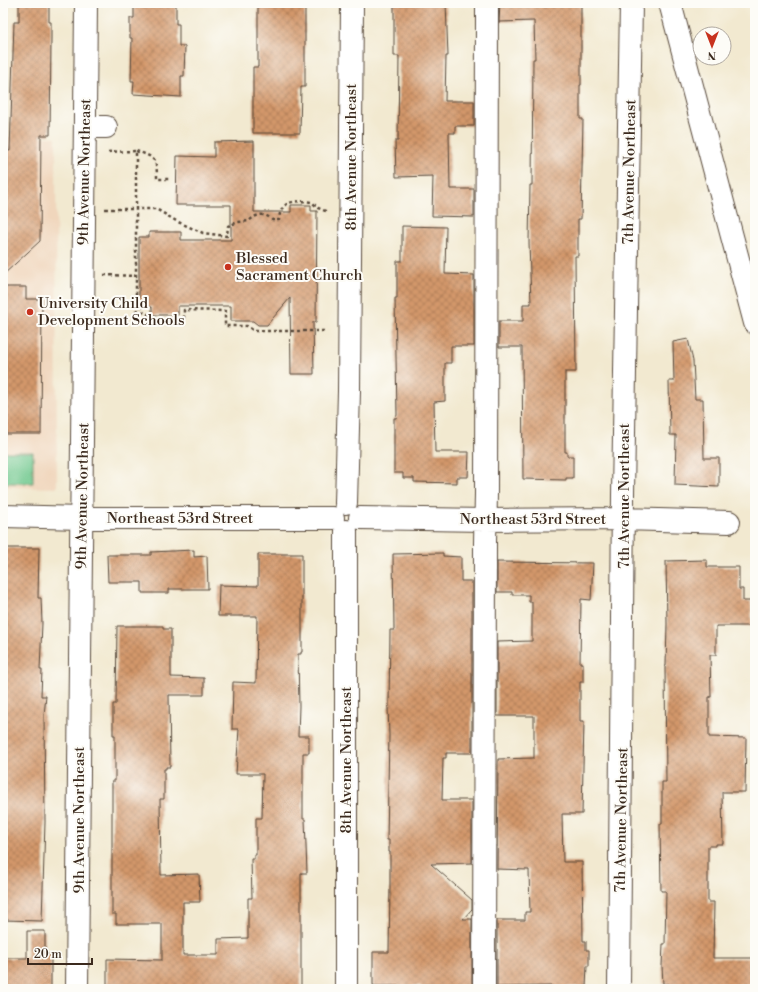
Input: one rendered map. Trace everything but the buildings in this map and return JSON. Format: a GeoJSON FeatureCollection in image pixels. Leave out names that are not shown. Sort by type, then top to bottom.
{"type":"FeatureCollection","features":[{"type":"Feature","properties":{"kind":"main road","name":"9th Avenue Northeast"},"geometry":{"type":"LineString","coordinates":[[78,989],[82,518],[95,127],[86,3]]}},
{"type":"Feature","properties":{"kind":"main road","name":"8th Avenue Northeast"},"geometry":{"type":"LineString","coordinates":[[346,989],[346,517],[349,383],[352,3]]}},
{"type":"Feature","properties":{"kind":"main road"},"geometry":{"type":"LineString","coordinates":[[484,989],[487,3]]}},
{"type":"Feature","properties":{"kind":"main road","name":"7th Avenue Northeast"},"geometry":{"type":"LineString","coordinates":[[619,989],[623,519],[631,3]]}},
{"type":"Feature","properties":{"kind":"main road"},"geometry":{"type":"LineString","coordinates":[[670,3],[755,323]]}},
{"type":"Feature","properties":{"kind":"main road","name":"Northeast 53rd Street"},"geometry":{"type":"LineString","coordinates":[[3,516],[82,518],[346,517],[485,520],[623,519],[729,522]]}},
{"type":"Feature","properties":{"kind":"path"},"geometry":{"type":"LineString","coordinates":[[136,151],[138,259],[136,310],[146,313],[158,321],[184,321],[184,310],[225,311],[225,326],[247,326],[254,331],[324,331]]}},
{"type":"Feature","properties":{"kind":"path"},"geometry":{"type":"LineString","coordinates":[[101,152],[136,151],[148,155],[154,159],[157,167],[157,179],[169,179]]}},
{"type":"Feature","properties":{"kind":"path"},"geometry":{"type":"LineString","coordinates":[[112,209],[156,209],[178,222],[203,233],[227,236],[228,226],[238,222],[249,221],[258,215],[265,215],[272,220],[279,220],[282,207],[289,202],[312,202],[318,208],[329,212]]}},
{"type":"Feature","properties":{"kind":"path"},"geometry":{"type":"LineString","coordinates":[[100,275],[137,276]]}},
{"type":"Feature","properties":{"kind":"shaded area","name":"University Child Development Schools"},"geometry":{"type":"Polygon","coordinates":[[[3,137],[56,137],[57,488],[3,487],[3,137]]]}},
{"type":"Feature","properties":{"kind":"green space"},"geometry":{"type":"Polygon","coordinates":[[[3,452],[33,452],[33,483],[3,483],[3,452]]]}},
{"type":"Feature","properties":{"kind":"place","name":"Blessed Sacrament Church"},"geometry":{"type":"Point","coordinates":[228,267]}},
{"type":"Feature","properties":{"kind":"place","name":"University Child Development Schools"},"geometry":{"type":"Point","coordinates":[30,312]}}]}
